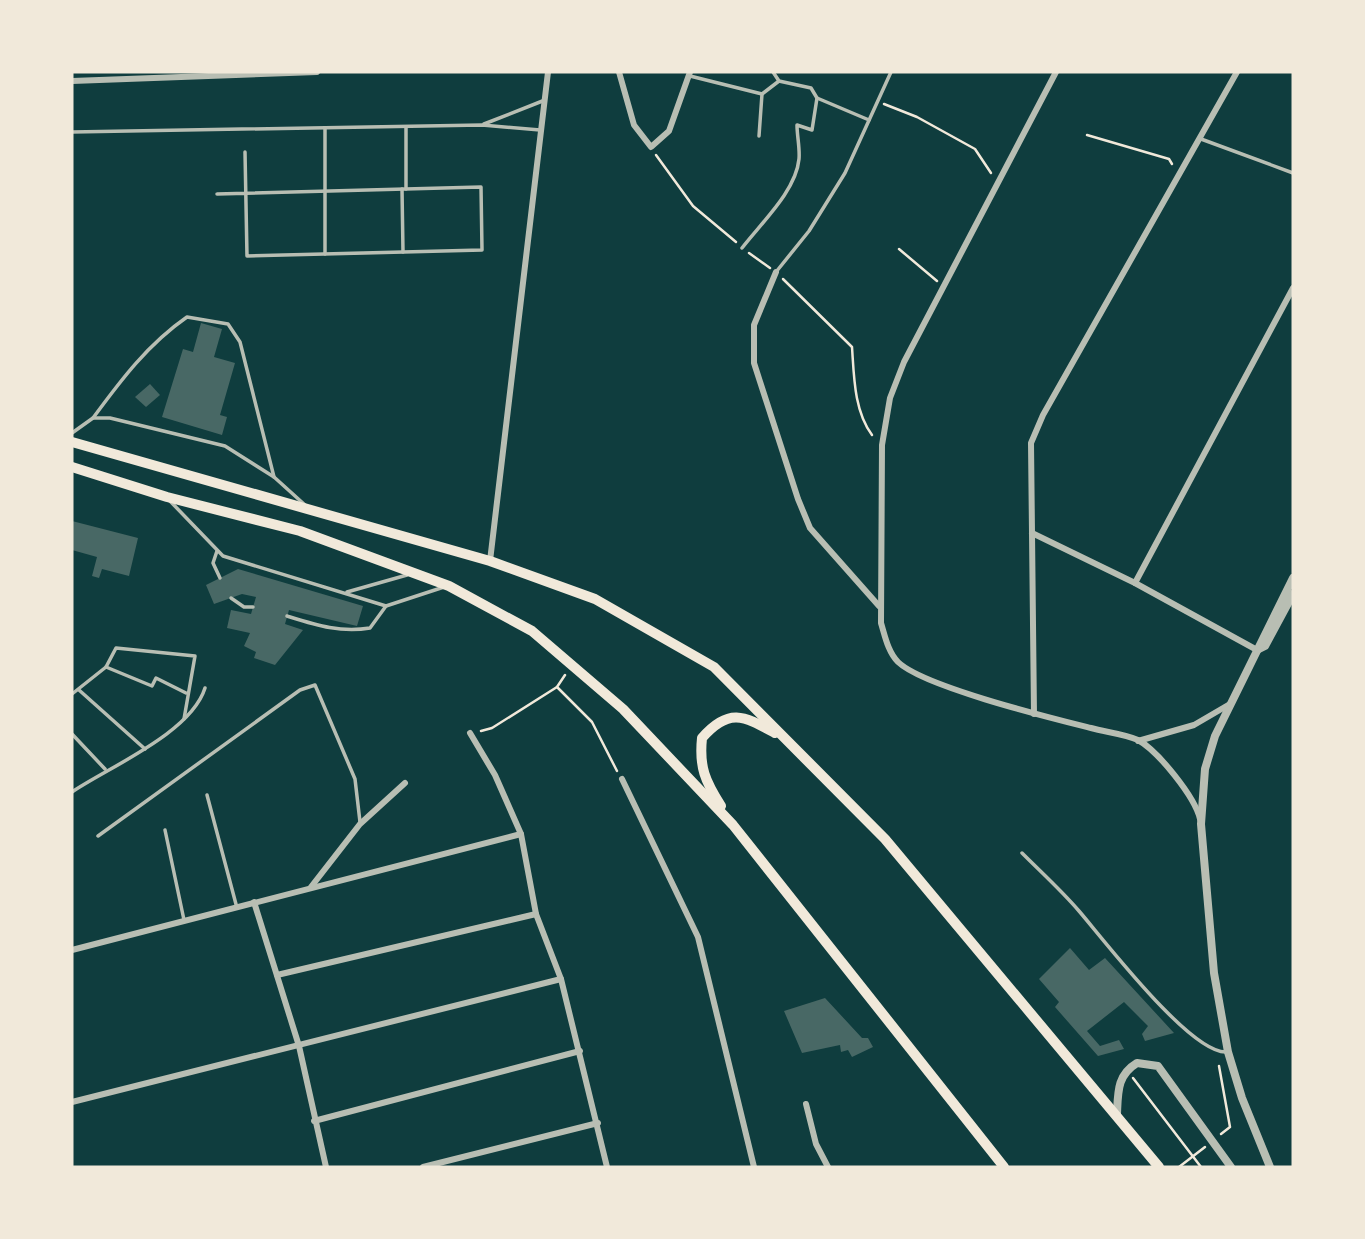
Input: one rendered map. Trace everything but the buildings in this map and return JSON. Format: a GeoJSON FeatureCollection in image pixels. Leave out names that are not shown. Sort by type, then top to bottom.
{"type":"FeatureCollection","features":[{"type":"Feature","properties":{"kind":"highway"},"geometry":{"type":"LineString","coordinates":[[72,442],[490,561],[595,599],[714,667],[885,839],[1159,1167]]}},
{"type":"Feature","properties":{"kind":"highway"},"geometry":{"type":"LineString","coordinates":[[72,467],[167,497],[300,531],[449,586],[533,631],[623,709],[733,825],[1004,1167]]}},
{"type":"Feature","properties":{"kind":"highway"},"geometry":{"type":"LineString","coordinates":[[733,825],[702,777],[699,761],[702,738],[724,718],[746,717],[787,740]]}},
{"type":"Feature","properties":{"kind":"street"},"geometry":{"type":"LineString","coordinates":[[72,80],[100,76],[317,72]]}},
{"type":"Feature","properties":{"kind":"street"},"geometry":{"type":"LineString","coordinates":[[490,561],[548,72]]}},
{"type":"Feature","properties":{"kind":"street"},"geometry":{"type":"LineString","coordinates":[[619,72],[634,125],[651,147],[669,131],[690,74]]}},
{"type":"Feature","properties":{"kind":"street"},"geometry":{"type":"LineString","coordinates":[[1056,72],[904,362],[890,398],[882,445],[879,606],[885,638],[897,661],[919,675],[1034,714],[1138,741],[1185,788],[1197,806],[1201,824],[1214,973],[1228,1052],[1267,1166]]}},
{"type":"Feature","properties":{"kind":"street"},"geometry":{"type":"LineString","coordinates":[[1034,714],[1031,443],[1043,415],[1181,176],[1237,72]]}},
{"type":"Feature","properties":{"kind":"street"},"geometry":{"type":"LineString","coordinates":[[776,272],[754,324],[754,363],[798,499],[810,527],[879,606]]}},
{"type":"Feature","properties":{"kind":"street"},"geometry":{"type":"LineString","coordinates":[[1135,583],[1293,288]]}},
{"type":"Feature","properties":{"kind":"street"},"geometry":{"type":"LineString","coordinates":[[1032,533],[1135,583],[1257,650]]}},
{"type":"Feature","properties":{"kind":"street"},"geometry":{"type":"LineString","coordinates":[[1201,824],[1205,769],[1214,736],[1293,578]]}},
{"type":"Feature","properties":{"kind":"street"},"geometry":{"type":"LineString","coordinates":[[1257,650],[1265,646],[1293,594]]}},
{"type":"Feature","properties":{"kind":"street"},"geometry":{"type":"LineString","coordinates":[[1138,741],[1194,725],[1232,703]]}},
{"type":"Feature","properties":{"kind":"street"},"geometry":{"type":"LineString","coordinates":[[470,733],[495,775],[521,834],[536,914],[561,979],[607,1167]]}},
{"type":"Feature","properties":{"kind":"street"},"geometry":{"type":"LineString","coordinates":[[622,779],[698,937],[754,1167]]}},
{"type":"Feature","properties":{"kind":"street"},"geometry":{"type":"LineString","coordinates":[[311,887],[360,824],[405,783]]}},
{"type":"Feature","properties":{"kind":"street"},"geometry":{"type":"LineString","coordinates":[[72,950],[521,834]]}},
{"type":"Feature","properties":{"kind":"street"},"geometry":{"type":"LineString","coordinates":[[254,902],[299,1046],[326,1167]]}},
{"type":"Feature","properties":{"kind":"street"},"geometry":{"type":"LineString","coordinates":[[277,975],[536,914]]}},
{"type":"Feature","properties":{"kind":"street"},"geometry":{"type":"LineString","coordinates":[[72,1102],[561,979]]}},
{"type":"Feature","properties":{"kind":"street"},"geometry":{"type":"LineString","coordinates":[[314,1121],[580,1052]]}},
{"type":"Feature","properties":{"kind":"street"},"geometry":{"type":"LineString","coordinates":[[1117,1114],[1118,1088],[1126,1069],[1137,1063],[1158,1066],[1231,1167]]}},
{"type":"Feature","properties":{"kind":"street"},"geometry":{"type":"LineString","coordinates":[[806,1104],[816,1144],[828,1167]]}},
{"type":"Feature","properties":{"kind":"street"},"geometry":{"type":"LineString","coordinates":[[423,1167],[598,1123]]}},
{"type":"Feature","properties":{"kind":"lane"},"geometry":{"type":"LineString","coordinates":[[773,72],[779,81],[811,88],[817,98],[869,120]]}},
{"type":"Feature","properties":{"kind":"lane"},"geometry":{"type":"LineString","coordinates":[[776,272],[809,231],[831,197],[891,72]]}},
{"type":"Feature","properties":{"kind":"lane"},"geometry":{"type":"LineString","coordinates":[[690,74],[762,94]]}},
{"type":"Feature","properties":{"kind":"lane"},"geometry":{"type":"LineString","coordinates":[[759,136],[762,94],[779,81]]}},
{"type":"Feature","properties":{"kind":"lane"},"geometry":{"type":"LineString","coordinates":[[742,248],[796,172],[799,158],[797,125],[812,130],[817,98]]}},
{"type":"Feature","properties":{"kind":"lane"},"geometry":{"type":"LineString","coordinates":[[482,125],[545,100]]}},
{"type":"Feature","properties":{"kind":"lane"},"geometry":{"type":"LineString","coordinates":[[72,132],[482,125],[540,130]]}},
{"type":"Feature","properties":{"kind":"lane"},"geometry":{"type":"LineString","coordinates":[[403,252],[406,127]]}},
{"type":"Feature","properties":{"kind":"lane"},"geometry":{"type":"LineString","coordinates":[[325,128],[325,254]]}},
{"type":"Feature","properties":{"kind":"lane"},"geometry":{"type":"LineString","coordinates":[[1201,139],[1293,173]]}},
{"type":"Feature","properties":{"kind":"lane"},"geometry":{"type":"LineString","coordinates":[[217,194],[246,193],[481,187],[482,250],[247,256],[246,193],[245,152]]}},
{"type":"Feature","properties":{"kind":"lane"},"geometry":{"type":"LineString","coordinates":[[72,433],[93,418],[132,366],[167,331],[187,317],[228,324],[240,342],[274,477]]}},
{"type":"Feature","properties":{"kind":"lane"},"geometry":{"type":"LineString","coordinates":[[93,418],[110,418],[225,446],[274,477],[310,509]]}},
{"type":"Feature","properties":{"kind":"lane"},"geometry":{"type":"LineString","coordinates":[[167,497],[223,556],[386,606],[449,586]]}},
{"type":"Feature","properties":{"kind":"lane"},"geometry":{"type":"LineString","coordinates":[[217,551],[213,563],[220,578]]}},
{"type":"Feature","properties":{"kind":"lane"},"geometry":{"type":"LineString","coordinates":[[345,593],[414,572]]}},
{"type":"Feature","properties":{"kind":"lane"},"geometry":{"type":"LineString","coordinates":[[231,598],[244,607],[253,607]]}},
{"type":"Feature","properties":{"kind":"lane"},"geometry":{"type":"LineString","coordinates":[[287,616],[333,629],[353,631],[370,628],[386,606]]}},
{"type":"Feature","properties":{"kind":"lane"},"geometry":{"type":"LineString","coordinates":[[72,694],[106,667],[116,648],[195,656],[184,719]]}},
{"type":"Feature","properties":{"kind":"lane"},"geometry":{"type":"LineString","coordinates":[[106,667],[152,687],[156,678],[187,693]]}},
{"type":"Feature","properties":{"kind":"lane"},"geometry":{"type":"LineString","coordinates":[[99,836],[300,691],[315,685],[355,779],[360,824]]}},
{"type":"Feature","properties":{"kind":"lane"},"geometry":{"type":"LineString","coordinates":[[72,792],[105,769],[129,760],[184,719],[201,702],[205,688]]}},
{"type":"Feature","properties":{"kind":"lane"},"geometry":{"type":"LineString","coordinates":[[79,690],[145,749]]}},
{"type":"Feature","properties":{"kind":"lane"},"geometry":{"type":"LineString","coordinates":[[72,734],[105,769]]}},
{"type":"Feature","properties":{"kind":"lane"},"geometry":{"type":"LineString","coordinates":[[206,794],[237,909]]}},
{"type":"Feature","properties":{"kind":"lane"},"geometry":{"type":"LineString","coordinates":[[165,830],[185,922]]}},
{"type":"Feature","properties":{"kind":"lane"},"geometry":{"type":"LineString","coordinates":[[1022,853],[1078,909],[1129,974],[1180,1024],[1218,1052],[1228,1052]]}},
{"type":"Feature","properties":{"kind":"path"},"geometry":{"type":"LineString","coordinates":[[878,102],[917,117],[975,149],[997,182]]}},
{"type":"Feature","properties":{"kind":"path"},"geometry":{"type":"LineString","coordinates":[[1087,135],[1169,159],[1181,176]]}},
{"type":"Feature","properties":{"kind":"path"},"geometry":{"type":"LineString","coordinates":[[899,249],[943,286]]}},
{"type":"Feature","properties":{"kind":"path"},"geometry":{"type":"LineString","coordinates":[[470,733],[492,728],[556,687],[573,664]]}},
{"type":"Feature","properties":{"kind":"path"},"geometry":{"type":"LineString","coordinates":[[556,687],[592,722],[622,779]]}},
{"type":"Feature","properties":{"kind":"path"},"geometry":{"type":"LineString","coordinates":[[1126,1069],[1201,1167]]}}]}
